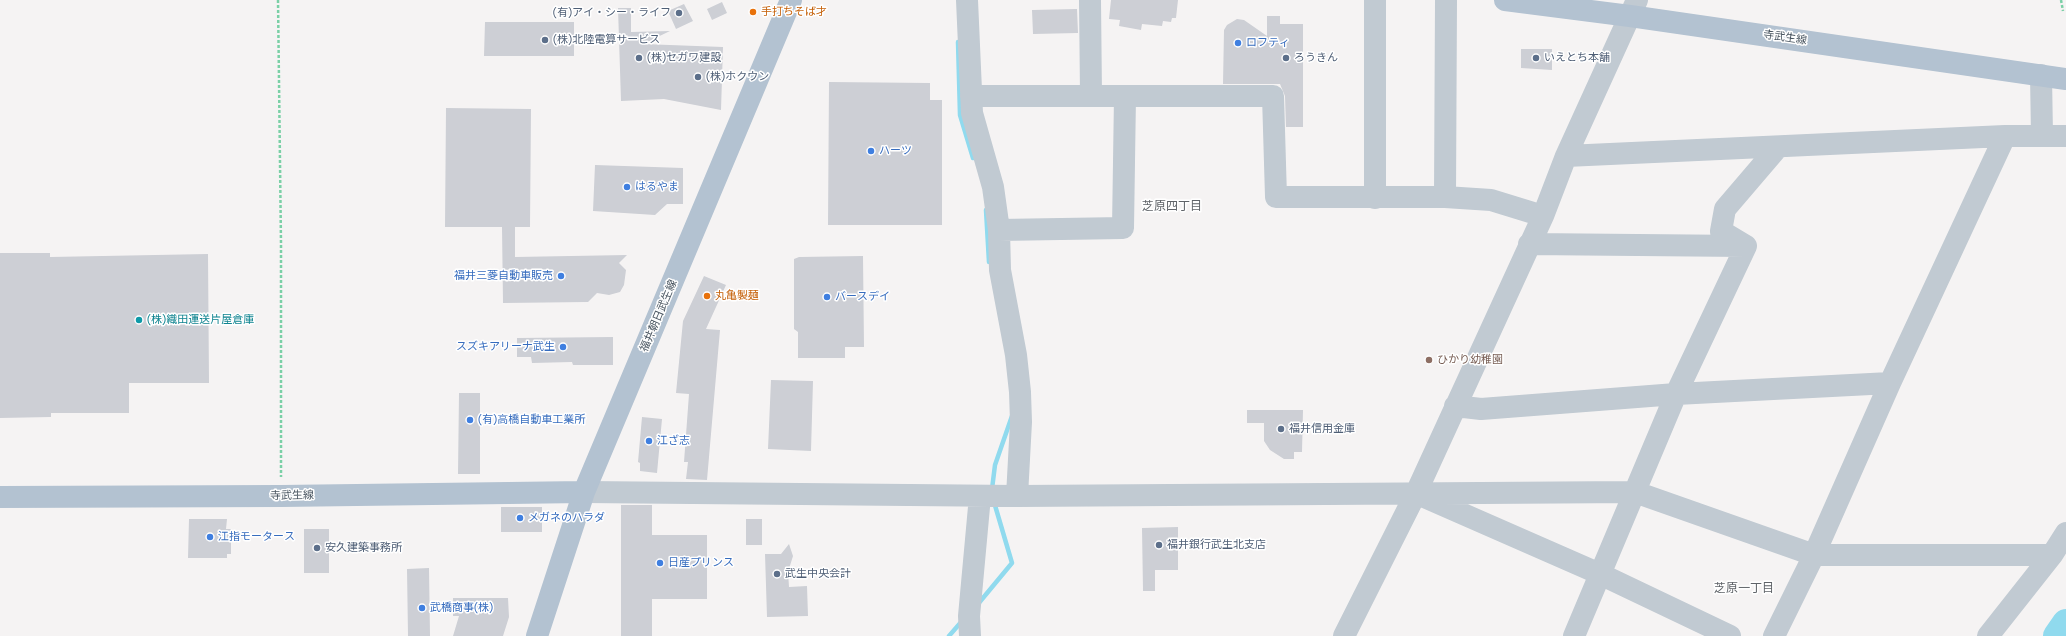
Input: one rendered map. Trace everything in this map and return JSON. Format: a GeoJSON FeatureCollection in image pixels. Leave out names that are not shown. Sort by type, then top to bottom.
{"type":"FeatureCollection","features":[{"type":"Feature","properties":{"kind":"main road","name":"福井朝日武生線"},"geometry":{"type":"LineString","coordinates":[[537,636],[584,492],[792,0]]}},
{"type":"Feature","properties":{"kind":"main road","name":"寺武生線"},"geometry":{"type":"LineString","coordinates":[[1505,0],[1634,8],[2066,79]]}},
{"type":"Feature","properties":{"kind":"main road","name":"寺武生線"},"geometry":{"type":"LineString","coordinates":[[0,496],[281,496],[584,492]]}},
{"type":"Feature","properties":{"kind":"street"},"geometry":{"type":"LineString","coordinates":[[967,0],[972,113],[993,187],[999,230],[1000,270],[1016,355],[1020,392],[1021,422],[1017,496]]}},
{"type":"Feature","properties":{"kind":"street"},"geometry":{"type":"LineString","coordinates":[[1090,0],[1091,95]]}},
{"type":"Feature","properties":{"kind":"street"},"geometry":{"type":"LineString","coordinates":[[1374,0],[1374,198]]}},
{"type":"Feature","properties":{"kind":"street"},"geometry":{"type":"LineString","coordinates":[[1445,197],[1446,0]]}},
{"type":"Feature","properties":{"kind":"street"},"geometry":{"type":"LineString","coordinates":[[1344,636],[1416,493],[1543,216],[1566,156],[1634,8]]}},
{"type":"Feature","properties":{"kind":"street"},"geometry":{"type":"LineString","coordinates":[[2041,75],[2042,136]]}},
{"type":"Feature","properties":{"kind":"street"},"geometry":{"type":"LineString","coordinates":[[971,96],[1273,96],[1276,197],[1445,197],[1491,200],[1543,216]]}},
{"type":"Feature","properties":{"kind":"street"},"geometry":{"type":"LineString","coordinates":[[999,230],[1123,228],[1125,96]]}},
{"type":"Feature","properties":{"kind":"street"},"geometry":{"type":"LineString","coordinates":[[1566,156],[2005,136],[2066,136]]}},
{"type":"Feature","properties":{"kind":"street"},"geometry":{"type":"LineString","coordinates":[[1774,636],[1814,555],[1890,384],[2005,136]]}},
{"type":"Feature","properties":{"kind":"street"},"geometry":{"type":"LineString","coordinates":[[1746,246],[1721,231],[1725,209],[1778,147]]}},
{"type":"Feature","properties":{"kind":"street"},"geometry":{"type":"LineString","coordinates":[[1529,244],[1746,246]]}},
{"type":"Feature","properties":{"kind":"street"},"geometry":{"type":"LineString","coordinates":[[1574,636],[1676,394],[1746,246]]}},
{"type":"Feature","properties":{"kind":"street"},"geometry":{"type":"LineString","coordinates":[[1455,406],[1481,409],[1676,394],[1890,384]]}},
{"type":"Feature","properties":{"kind":"street"},"geometry":{"type":"LineString","coordinates":[[584,492],[980,496],[1635,492],[1814,555],[2052,555]]}},
{"type":"Feature","properties":{"kind":"street"},"geometry":{"type":"LineString","coordinates":[[1416,493],[1600,574],[1730,636]]}},
{"type":"Feature","properties":{"kind":"street"},"geometry":{"type":"LineString","coordinates":[[970,636],[969,616],[980,496]]}},
{"type":"Feature","properties":{"kind":"street"},"geometry":{"type":"LineString","coordinates":[[1988,636],[2052,555],[2066,533]]}},
{"type":"Feature","properties":{"kind":"path"},"geometry":{"type":"LineString","coordinates":[[278,0],[281,243],[281,496]]}},
{"type":"Feature","properties":{"kind":"path"},"geometry":{"type":"LineString","coordinates":[[2061,0],[2063,11]]}},
{"type":"Feature","properties":{"kind":"building"},"geometry":{"type":"Polygon","coordinates":[[[1111,0],[1178,0],[1176,18],[1172,18],[1171,22],[1163,21],[1162,26],[1142,24],[1141,30],[1119,26],[1120,20],[1109,19],[1111,0]]]}},
{"type":"Feature","properties":{"kind":"building"},"geometry":{"type":"Polygon","coordinates":[[[722,2],[727,13],[712,20],[707,9],[722,2]]]}},
{"type":"Feature","properties":{"kind":"building"},"geometry":{"type":"Polygon","coordinates":[[[684,4],[693,21],[676,29],[668,11],[684,4]]]}},
{"type":"Feature","properties":{"kind":"building"},"geometry":{"type":"Polygon","coordinates":[[[618,8],[631,8],[631,32],[670,31],[643,44],[723,47],[721,110],[664,99],[621,101],[618,8]]]}},
{"type":"Feature","properties":{"kind":"building"},"geometry":{"type":"Polygon","coordinates":[[[1077,9],[1078,33],[1033,34],[1032,10],[1077,9]]]}},
{"type":"Feature","properties":{"kind":"building"},"geometry":{"type":"Polygon","coordinates":[[[1267,16],[1280,16],[1280,24],[1303,24],[1303,127],[1286,127],[1285,96],[1280,84],[1223,84],[1224,30],[1227,25],[1237,19],[1244,20],[1267,36],[1267,16]]]}},
{"type":"Feature","properties":{"kind":"building"},"geometry":{"type":"Polygon","coordinates":[[[485,22],[574,22],[574,56],[484,56],[485,22]]]}},
{"type":"Feature","properties":{"kind":"building"},"geometry":{"type":"Polygon","coordinates":[[[1521,49],[1552,49],[1552,70],[1521,68],[1521,49]]]}},
{"type":"Feature","properties":{"kind":"building"},"geometry":{"type":"Polygon","coordinates":[[[829,82],[930,83],[930,100],[942,100],[942,225],[828,225],[829,82]]]}},
{"type":"Feature","properties":{"kind":"building"},"geometry":{"type":"Polygon","coordinates":[[[446,108],[531,109],[530,227],[515,227],[515,257],[627,255],[619,263],[626,270],[624,285],[620,292],[609,295],[597,293],[588,302],[503,303],[502,227],[445,227],[446,108]]]}},
{"type":"Feature","properties":{"kind":"building"},"geometry":{"type":"Polygon","coordinates":[[[595,165],[683,168],[683,204],[667,204],[655,215],[593,211],[595,165]]]}},
{"type":"Feature","properties":{"kind":"building","name":"(株)織田運送片屋倉庫"},"geometry":{"type":"Polygon","coordinates":[[[0,253],[50,253],[50,257],[208,254],[209,383],[129,383],[129,413],[51,413],[51,417],[0,418],[0,253]]]}},
{"type":"Feature","properties":{"kind":"building"},"geometry":{"type":"Polygon","coordinates":[[[863,256],[864,347],[845,347],[845,358],[798,358],[798,332],[794,329],[794,259],[799,257],[863,256]]]}},
{"type":"Feature","properties":{"kind":"building"},"geometry":{"type":"Polygon","coordinates":[[[704,276],[726,285],[706,329],[720,330],[707,480],[686,479],[688,462],[684,462],[689,394],[676,393],[683,321],[704,276]]]}},
{"type":"Feature","properties":{"kind":"building"},"geometry":{"type":"Polygon","coordinates":[[[613,337],[613,365],[573,365],[572,362],[532,363],[531,357],[517,357],[517,338],[613,337]]]}},
{"type":"Feature","properties":{"kind":"building"},"geometry":{"type":"Polygon","coordinates":[[[771,380],[813,381],[811,451],[768,449],[771,380]]]}},
{"type":"Feature","properties":{"kind":"building"},"geometry":{"type":"Polygon","coordinates":[[[459,393],[480,393],[480,474],[458,474],[459,393]]]}},
{"type":"Feature","properties":{"kind":"building"},"geometry":{"type":"Polygon","coordinates":[[[1247,410],[1303,410],[1302,452],[1294,452],[1294,459],[1284,459],[1270,450],[1264,441],[1264,423],[1247,423],[1247,410]]]}},
{"type":"Feature","properties":{"kind":"building"},"geometry":{"type":"Polygon","coordinates":[[[642,417],[662,419],[657,473],[640,471],[640,463],[638,462],[642,417]]]}},
{"type":"Feature","properties":{"kind":"building"},"geometry":{"type":"Polygon","coordinates":[[[621,505],[652,505],[652,535],[707,535],[707,599],[652,599],[652,636],[621,636],[621,505]]]}},
{"type":"Feature","properties":{"kind":"building"},"geometry":{"type":"Polygon","coordinates":[[[501,507],[542,507],[542,532],[501,532],[501,507]]]}},
{"type":"Feature","properties":{"kind":"building"},"geometry":{"type":"Polygon","coordinates":[[[189,519],[227,519],[226,529],[231,529],[231,554],[227,554],[227,558],[188,558],[189,519]]]}},
{"type":"Feature","properties":{"kind":"building"},"geometry":{"type":"Polygon","coordinates":[[[746,519],[762,519],[762,545],[746,545],[746,519]]]}},
{"type":"Feature","properties":{"kind":"building"},"geometry":{"type":"Polygon","coordinates":[[[1178,527],[1178,570],[1155,570],[1155,591],[1143,591],[1142,528],[1178,527]]]}},
{"type":"Feature","properties":{"kind":"building"},"geometry":{"type":"Polygon","coordinates":[[[304,529],[329,529],[329,573],[304,573],[304,529]]]}},
{"type":"Feature","properties":{"kind":"building"},"geometry":{"type":"Polygon","coordinates":[[[789,544],[793,556],[788,572],[789,587],[807,586],[808,616],[767,617],[765,554],[781,554],[789,544]]]}},
{"type":"Feature","properties":{"kind":"building"},"geometry":{"type":"Polygon","coordinates":[[[429,568],[430,636],[408,636],[407,569],[429,568]]]}},
{"type":"Feature","properties":{"kind":"building"},"geometry":{"type":"Polygon","coordinates":[[[453,598],[508,598],[509,617],[503,636],[453,636],[459,616],[453,616],[453,598]]]}},
{"type":"Feature","properties":{"kind":"waterway"},"geometry":{"type":"LineString","coordinates":[[958,42],[960,115],[973,158]]}},
{"type":"Feature","properties":{"kind":"waterway"},"geometry":{"type":"LineString","coordinates":[[986,210],[989,262]]}},
{"type":"Feature","properties":{"kind":"waterway"},"geometry":{"type":"LineString","coordinates":[[992,489],[995,465],[1012,416]]}},
{"type":"Feature","properties":{"kind":"waterway"},"geometry":{"type":"LineString","coordinates":[[978,604],[1012,563],[994,502]]}},
{"type":"Feature","properties":{"kind":"waterway"},"geometry":{"type":"LineString","coordinates":[[949,636],[962,621]]}},
{"type":"Feature","properties":{"kind":"waterway"},"geometry":{"type":"LineString","coordinates":[[2057,636],[2066,623]]}},
{"type":"Feature","properties":{"kind":"place","name":"手打ちそば才"},"geometry":{"type":"Point","coordinates":[753,12]}},
{"type":"Feature","properties":{"kind":"place","name":"(有)アイ・シー・ライフ"},"geometry":{"type":"Point","coordinates":[679,13]}},
{"type":"Feature","properties":{"kind":"place","name":"(株)北陸電算サービス"},"geometry":{"type":"Point","coordinates":[545,40]}},
{"type":"Feature","properties":{"kind":"place","name":"ロフティ"},"geometry":{"type":"Point","coordinates":[1238,43]}},
{"type":"Feature","properties":{"kind":"place","name":"(株)セガワ建設"},"geometry":{"type":"Point","coordinates":[639,58]}},
{"type":"Feature","properties":{"kind":"place","name":"ろうきん"},"geometry":{"type":"Point","coordinates":[1286,58]}},
{"type":"Feature","properties":{"kind":"place","name":"いえとち本舗"},"geometry":{"type":"Point","coordinates":[1536,58]}},
{"type":"Feature","properties":{"kind":"place","name":"(株)ホクウン"},"geometry":{"type":"Point","coordinates":[698,77]}},
{"type":"Feature","properties":{"kind":"place","name":"ハーツ"},"geometry":{"type":"Point","coordinates":[871,151]}},
{"type":"Feature","properties":{"kind":"place","name":"はるやま"},"geometry":{"type":"Point","coordinates":[627,187]}},
{"type":"Feature","properties":{"kind":"place","name":"福井三菱自動車販売"},"geometry":{"type":"Point","coordinates":[561,276]}},
{"type":"Feature","properties":{"kind":"place","name":"丸亀製麺"},"geometry":{"type":"Point","coordinates":[707,296]}},
{"type":"Feature","properties":{"kind":"place","name":"バースデイ"},"geometry":{"type":"Point","coordinates":[827,297]}},
{"type":"Feature","properties":{"kind":"place","name":"(株)織田運送片屋倉庫"},"geometry":{"type":"Point","coordinates":[139,320]}},
{"type":"Feature","properties":{"kind":"place","name":"スズキアリーナ武生"},"geometry":{"type":"Point","coordinates":[563,347]}},
{"type":"Feature","properties":{"kind":"place","name":"ひかり幼稚園"},"geometry":{"type":"Point","coordinates":[1429,360]}},
{"type":"Feature","properties":{"kind":"place","name":"(有)高橋自動車工業所"},"geometry":{"type":"Point","coordinates":[470,420]}},
{"type":"Feature","properties":{"kind":"place","name":"福井信用金庫"},"geometry":{"type":"Point","coordinates":[1281,429]}},
{"type":"Feature","properties":{"kind":"place","name":"江ざ志"},"geometry":{"type":"Point","coordinates":[649,441]}},
{"type":"Feature","properties":{"kind":"place","name":"メガネのハラダ"},"geometry":{"type":"Point","coordinates":[520,518]}},
{"type":"Feature","properties":{"kind":"place","name":"江指モータース"},"geometry":{"type":"Point","coordinates":[210,537]}},
{"type":"Feature","properties":{"kind":"place","name":"福井銀行武生北支店"},"geometry":{"type":"Point","coordinates":[1159,545]}},
{"type":"Feature","properties":{"kind":"place","name":"安久建築事務所"},"geometry":{"type":"Point","coordinates":[317,548]}},
{"type":"Feature","properties":{"kind":"place","name":"日産プリンス"},"geometry":{"type":"Point","coordinates":[660,563]}},
{"type":"Feature","properties":{"kind":"place","name":"武生中央会計"},"geometry":{"type":"Point","coordinates":[777,574]}},
{"type":"Feature","properties":{"kind":"place","name":"武橋商事(株)"},"geometry":{"type":"Point","coordinates":[422,608]}},
{"type":"Feature","properties":{"kind":"district","name":"芝原四丁目"},"geometry":{"type":"Point","coordinates":[1172,207]}},
{"type":"Feature","properties":{"kind":"district","name":"芝原一丁目"},"geometry":{"type":"Point","coordinates":[1744,589]}}]}
